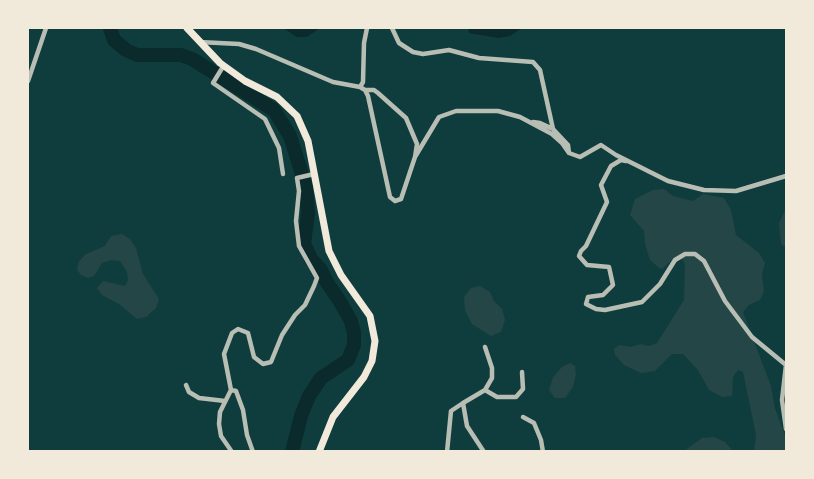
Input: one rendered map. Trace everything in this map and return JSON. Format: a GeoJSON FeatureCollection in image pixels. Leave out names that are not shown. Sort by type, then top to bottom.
{"type":"FeatureCollection","features":[{"type":"Feature","properties":{"kind":"main road"},"geometry":{"type":"LineString","coordinates":[[187,28],[222,69],[277,97],[290,108],[303,126],[310,175],[330,251],[341,275],[370,316],[374,341],[368,370],[332,417],[319,452]]}},
{"type":"Feature","properties":{"kind":"street"},"geometry":{"type":"LineString","coordinates":[[28,81],[46,28]]}},
{"type":"Feature","properties":{"kind":"street"},"geometry":{"type":"LineString","coordinates":[[360,87],[363,82],[366,28]]}},
{"type":"Feature","properties":{"kind":"street"},"geometry":{"type":"LineString","coordinates":[[392,28],[400,43],[413,52],[423,54],[449,50],[479,58],[533,62],[540,70],[554,129]]}},
{"type":"Feature","properties":{"kind":"street"},"geometry":{"type":"LineString","coordinates":[[199,42],[239,44],[285,60],[333,82],[378,92],[406,118],[417,144],[404,192],[401,199],[395,201],[390,197],[368,96],[365,90]]}},
{"type":"Feature","properties":{"kind":"street"},"geometry":{"type":"LineString","coordinates":[[222,69],[212,83],[265,119],[279,148],[282,174]]}},
{"type":"Feature","properties":{"kind":"street"},"geometry":{"type":"LineString","coordinates":[[415,156],[439,117],[456,111],[498,112],[540,123],[554,129],[568,145],[569,153]]}},
{"type":"Feature","properties":{"kind":"street"},"geometry":{"type":"LineString","coordinates":[[532,122],[558,138],[569,153],[580,157],[601,145],[616,155],[668,181],[704,190],[736,191],[786,176]]}},
{"type":"Feature","properties":{"kind":"street"},"geometry":{"type":"LineString","coordinates":[[633,163],[621,160],[616,162],[611,166],[601,185],[607,202],[586,246],[579,256],[587,265],[609,267],[613,285],[603,295],[588,297],[586,304],[596,309],[605,310],[642,302],[660,284],[675,260],[685,254],[695,254],[704,261],[725,301],[752,337],[786,365],[782,400],[786,429]]}},
{"type":"Feature","properties":{"kind":"street"},"geometry":{"type":"LineString","coordinates":[[232,452],[221,436],[219,424],[220,412],[231,390],[224,358],[232,333],[238,329],[245,330],[248,333],[254,357],[263,364],[271,362],[282,335],[294,315],[305,305],[316,282],[317,278],[298,246],[296,220],[299,191],[298,178],[310,175]]}},
{"type":"Feature","properties":{"kind":"street"},"geometry":{"type":"LineString","coordinates":[[447,452],[450,411],[485,390],[492,378],[492,368],[485,347]]}},
{"type":"Feature","properties":{"kind":"street"},"geometry":{"type":"LineString","coordinates":[[485,390],[497,397],[516,398],[523,389],[522,372]]}},
{"type":"Feature","properties":{"kind":"street"},"geometry":{"type":"LineString","coordinates":[[186,385],[189,392],[199,398],[225,401]]}},
{"type":"Feature","properties":{"kind":"street"},"geometry":{"type":"LineString","coordinates":[[231,390],[236,391],[243,410],[247,435],[253,452]]}},
{"type":"Feature","properties":{"kind":"street"},"geometry":{"type":"LineString","coordinates":[[463,403],[467,426],[484,452]]}},
{"type":"Feature","properties":{"kind":"street"},"geometry":{"type":"LineString","coordinates":[[523,417],[534,423],[541,440],[543,452]]}},
{"type":"Feature","properties":{"kind":"shaded area"},"geometry":{"type":"Polygon","coordinates":[[[283,28],[320,28],[307,37],[297,37],[283,28]]]}},
{"type":"Feature","properties":{"kind":"shaded area"},"geometry":{"type":"Polygon","coordinates":[[[468,28],[522,28],[510,36],[499,38],[469,33],[468,28]]]}},
{"type":"Feature","properties":{"kind":"shaded area"},"geometry":{"type":"Polygon","coordinates":[[[664,189],[673,196],[693,201],[703,194],[724,198],[731,210],[736,235],[759,253],[765,263],[762,274],[764,291],[760,300],[749,305],[743,312],[771,386],[775,409],[786,437],[786,451],[754,451],[756,435],[743,372],[738,370],[733,377],[732,396],[722,397],[709,390],[698,370],[683,354],[672,354],[655,371],[641,373],[624,365],[615,355],[614,349],[619,345],[631,347],[641,344],[649,346],[657,343],[684,300],[685,264],[683,260],[673,259],[662,269],[658,267],[650,260],[645,244],[644,231],[630,215],[635,199],[653,190],[664,189]]]}},
{"type":"Feature","properties":{"kind":"shaded area"},"geometry":{"type":"Polygon","coordinates":[[[786,209],[786,248],[781,244],[779,223],[786,209]]]}},
{"type":"Feature","properties":{"kind":"shaded area"},"geometry":{"type":"Polygon","coordinates":[[[122,234],[130,239],[136,248],[143,274],[159,299],[156,308],[146,317],[137,319],[119,304],[102,295],[97,288],[103,281],[125,286],[128,280],[127,272],[120,261],[111,260],[102,263],[94,276],[88,278],[81,275],[77,270],[79,261],[86,254],[105,246],[111,236],[122,234]]]}},
{"type":"Feature","properties":{"kind":"shaded area"},"geometry":{"type":"Polygon","coordinates":[[[480,286],[490,292],[494,301],[502,309],[505,320],[501,332],[491,336],[472,324],[465,310],[464,297],[471,288],[480,286]]]}},
{"type":"Feature","properties":{"kind":"shaded area"},"geometry":{"type":"Polygon","coordinates":[[[570,363],[575,366],[576,374],[573,387],[565,398],[555,398],[549,390],[553,377],[562,367],[570,363]]]}},
{"type":"Feature","properties":{"kind":"shaded area"},"geometry":{"type":"Polygon","coordinates":[[[714,437],[725,442],[733,451],[684,451],[702,438],[714,437]]]}},
{"type":"Feature","properties":{"kind":"waterway"},"geometry":{"type":"LineString","coordinates":[[110,28],[114,40],[126,50],[137,55],[181,55],[192,59],[274,110],[290,136],[306,187],[308,214],[304,243],[311,259],[321,270],[351,321],[354,333],[354,345],[348,360],[321,378],[309,396],[301,416],[292,452]]}}]}
